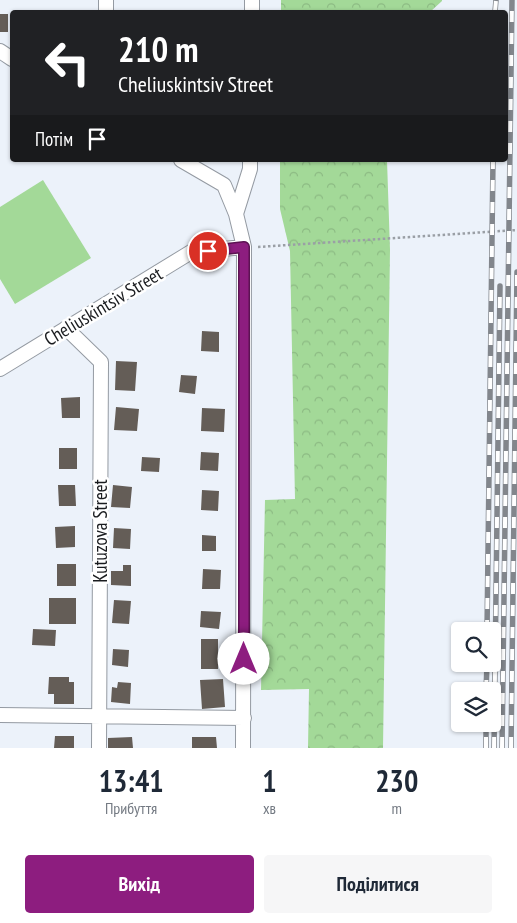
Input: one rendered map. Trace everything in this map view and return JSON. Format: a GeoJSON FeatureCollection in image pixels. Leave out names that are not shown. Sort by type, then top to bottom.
{"type":"FeatureCollection","features":[{"type":"Feature","properties":{"kind":"street"},"geometry":{"type":"LineString","coordinates":[[184,162],[224,185],[236,214],[244,247],[243,748]]}},
{"type":"Feature","properties":{"kind":"street"},"geometry":{"type":"LineString","coordinates":[[236,214],[250,169],[250,162]]}},
{"type":"Feature","properties":{"kind":"street","name":"Cheliuskintsiv Street"},"geometry":{"type":"LineString","coordinates":[[0,369],[191,252],[244,247]]}},
{"type":"Feature","properties":{"kind":"street","name":"Kutuzova Street"},"geometry":{"type":"LineString","coordinates":[[66,328],[101,362],[99,748]]}},
{"type":"Feature","properties":{"kind":"street"},"geometry":{"type":"LineString","coordinates":[[0,715],[244,718]]}},
{"type":"Feature","properties":{"kind":"path"},"geometry":{"type":"LineString","coordinates":[[244,247],[517,230]]}},
{"type":"Feature","properties":{"kind":"green space"},"geometry":{"type":"Polygon","coordinates":[[[281,0],[442,0],[432,10],[281,10],[281,0]]]}},
{"type":"Feature","properties":{"kind":"green space"},"geometry":{"type":"Polygon","coordinates":[[[280,162],[387,162],[390,250],[383,748],[308,748],[309,689],[261,690],[265,500],[295,499],[290,251],[280,209],[280,162]]]}},
{"type":"Feature","properties":{"kind":"green space"},"geometry":{"type":"Polygon","coordinates":[[[43,180],[91,258],[15,304],[0,279],[0,207],[43,180]]]}},
{"type":"Feature","properties":{"kind":"building"},"geometry":{"type":"Polygon","coordinates":[[[0,14],[8,14],[8,32],[0,32],[0,14]]]}},
{"type":"Feature","properties":{"kind":"building"},"geometry":{"type":"Polygon","coordinates":[[[202,331],[219,332],[219,352],[201,351],[202,331]]]}},
{"type":"Feature","properties":{"kind":"building"},"geometry":{"type":"Polygon","coordinates":[[[116,361],[137,362],[135,391],[115,390],[116,361]]]}},
{"type":"Feature","properties":{"kind":"building"},"geometry":{"type":"Polygon","coordinates":[[[181,375],[197,376],[195,394],[179,392],[181,375]]]}},
{"type":"Feature","properties":{"kind":"building"},"geometry":{"type":"Polygon","coordinates":[[[80,397],[80,418],[62,418],[61,398],[80,397]]]}},
{"type":"Feature","properties":{"kind":"building"},"geometry":{"type":"Polygon","coordinates":[[[116,407],[139,409],[137,431],[114,430],[116,407]]]}},
{"type":"Feature","properties":{"kind":"building"},"geometry":{"type":"Polygon","coordinates":[[[202,408],[225,409],[224,432],[201,431],[202,408]]]}},
{"type":"Feature","properties":{"kind":"building"},"geometry":{"type":"Polygon","coordinates":[[[59,448],[77,448],[77,469],[59,469],[59,448]]]}},
{"type":"Feature","properties":{"kind":"building"},"geometry":{"type":"Polygon","coordinates":[[[201,452],[219,453],[218,471],[200,470],[201,452]]]}},
{"type":"Feature","properties":{"kind":"building"},"geometry":{"type":"Polygon","coordinates":[[[142,457],[160,458],[159,472],[141,471],[142,457]]]}},
{"type":"Feature","properties":{"kind":"building"},"geometry":{"type":"Polygon","coordinates":[[[58,485],[75,485],[76,506],[59,506],[58,485]]]}},
{"type":"Feature","properties":{"kind":"building"},"geometry":{"type":"Polygon","coordinates":[[[113,485],[132,487],[130,508],[111,507],[113,485]]]}},
{"type":"Feature","properties":{"kind":"building"},"geometry":{"type":"Polygon","coordinates":[[[202,490],[219,491],[218,511],[201,510],[202,490]]]}},
{"type":"Feature","properties":{"kind":"building"},"geometry":{"type":"Polygon","coordinates":[[[75,526],[75,547],[56,548],[55,527],[75,526]]]}},
{"type":"Feature","properties":{"kind":"building"},"geometry":{"type":"Polygon","coordinates":[[[114,528],[131,529],[130,549],[113,548],[114,528]]]}},
{"type":"Feature","properties":{"kind":"building"},"geometry":{"type":"Polygon","coordinates":[[[202,535],[216,536],[216,551],[202,551],[202,535]]]}},
{"type":"Feature","properties":{"kind":"building"},"geometry":{"type":"Polygon","coordinates":[[[57,564],[76,564],[76,586],[57,586],[57,564]]]}},
{"type":"Feature","properties":{"kind":"building"},"geometry":{"type":"Polygon","coordinates":[[[123,565],[131,565],[131,586],[111,585],[111,571],[123,571],[123,565]]]}},
{"type":"Feature","properties":{"kind":"building"},"geometry":{"type":"Polygon","coordinates":[[[203,569],[221,570],[220,589],[202,589],[203,569]]]}},
{"type":"Feature","properties":{"kind":"building"},"geometry":{"type":"Polygon","coordinates":[[[49,598],[76,598],[76,624],[49,624],[49,598]]]}},
{"type":"Feature","properties":{"kind":"building"},"geometry":{"type":"Polygon","coordinates":[[[114,600],[131,601],[129,624],[112,623],[114,600]]]}},
{"type":"Feature","properties":{"kind":"building"},"geometry":{"type":"Polygon","coordinates":[[[201,611],[221,612],[219,629],[200,627],[201,611]]]}},
{"type":"Feature","properties":{"kind":"building"},"geometry":{"type":"Polygon","coordinates":[[[33,629],[56,630],[55,646],[32,645],[33,629]]]}},
{"type":"Feature","properties":{"kind":"building"},"geometry":{"type":"Polygon","coordinates":[[[201,639],[218,639],[218,669],[201,669],[201,639]]]}},
{"type":"Feature","properties":{"kind":"building"},"geometry":{"type":"Polygon","coordinates":[[[113,649],[129,650],[128,667],[112,665],[113,649]]]}},
{"type":"Feature","properties":{"kind":"building"},"geometry":{"type":"Polygon","coordinates":[[[49,677],[69,677],[69,682],[74,682],[74,704],[54,704],[54,694],[48,694],[49,677]]]}},
{"type":"Feature","properties":{"kind":"building"},"geometry":{"type":"Polygon","coordinates":[[[223,679],[225,707],[202,709],[200,680],[223,679]]]}},
{"type":"Feature","properties":{"kind":"building"},"geometry":{"type":"Polygon","coordinates":[[[118,682],[131,683],[130,704],[111,702],[112,687],[117,688],[118,682]]]}},
{"type":"Feature","properties":{"kind":"building"},"geometry":{"type":"Polygon","coordinates":[[[55,736],[74,736],[74,748],[54,748],[55,736]]]}},
{"type":"Feature","properties":{"kind":"building"},"geometry":{"type":"Polygon","coordinates":[[[132,737],[133,748],[108,748],[108,738],[132,737]]]}},
{"type":"Feature","properties":{"kind":"building"},"geometry":{"type":"Polygon","coordinates":[[[192,737],[216,737],[217,748],[192,748],[192,737]]]}},
{"type":"Feature","properties":{"kind":"railway"},"geometry":{"type":"LineString","coordinates":[[495,10],[496,0]]}},
{"type":"Feature","properties":{"kind":"railway"},"geometry":{"type":"LineString","coordinates":[[502,748],[512,0]]}},
{"type":"Feature","properties":{"kind":"railway"},"geometry":{"type":"LineString","coordinates":[[487,622],[493,162]]}},
{"type":"Feature","properties":{"kind":"railway"},"geometry":{"type":"LineString","coordinates":[[511,748],[517,272]]}},
{"type":"Feature","properties":{"kind":"railway"},"geometry":{"type":"LineString","coordinates":[[494,748],[500,286]]}},
{"type":"Feature","properties":{"kind":"railway"},"geometry":{"type":"LineString","coordinates":[[486,682],[487,672]]}},
{"type":"Feature","properties":{"kind":"railway"},"geometry":{"type":"LineString","coordinates":[[486,732],[486,748]]}},
{"type":"Feature","properties":{"kind":"route"},"geometry":{"type":"LineString","coordinates":[[208,251],[244,247],[244,659]]}}]}
